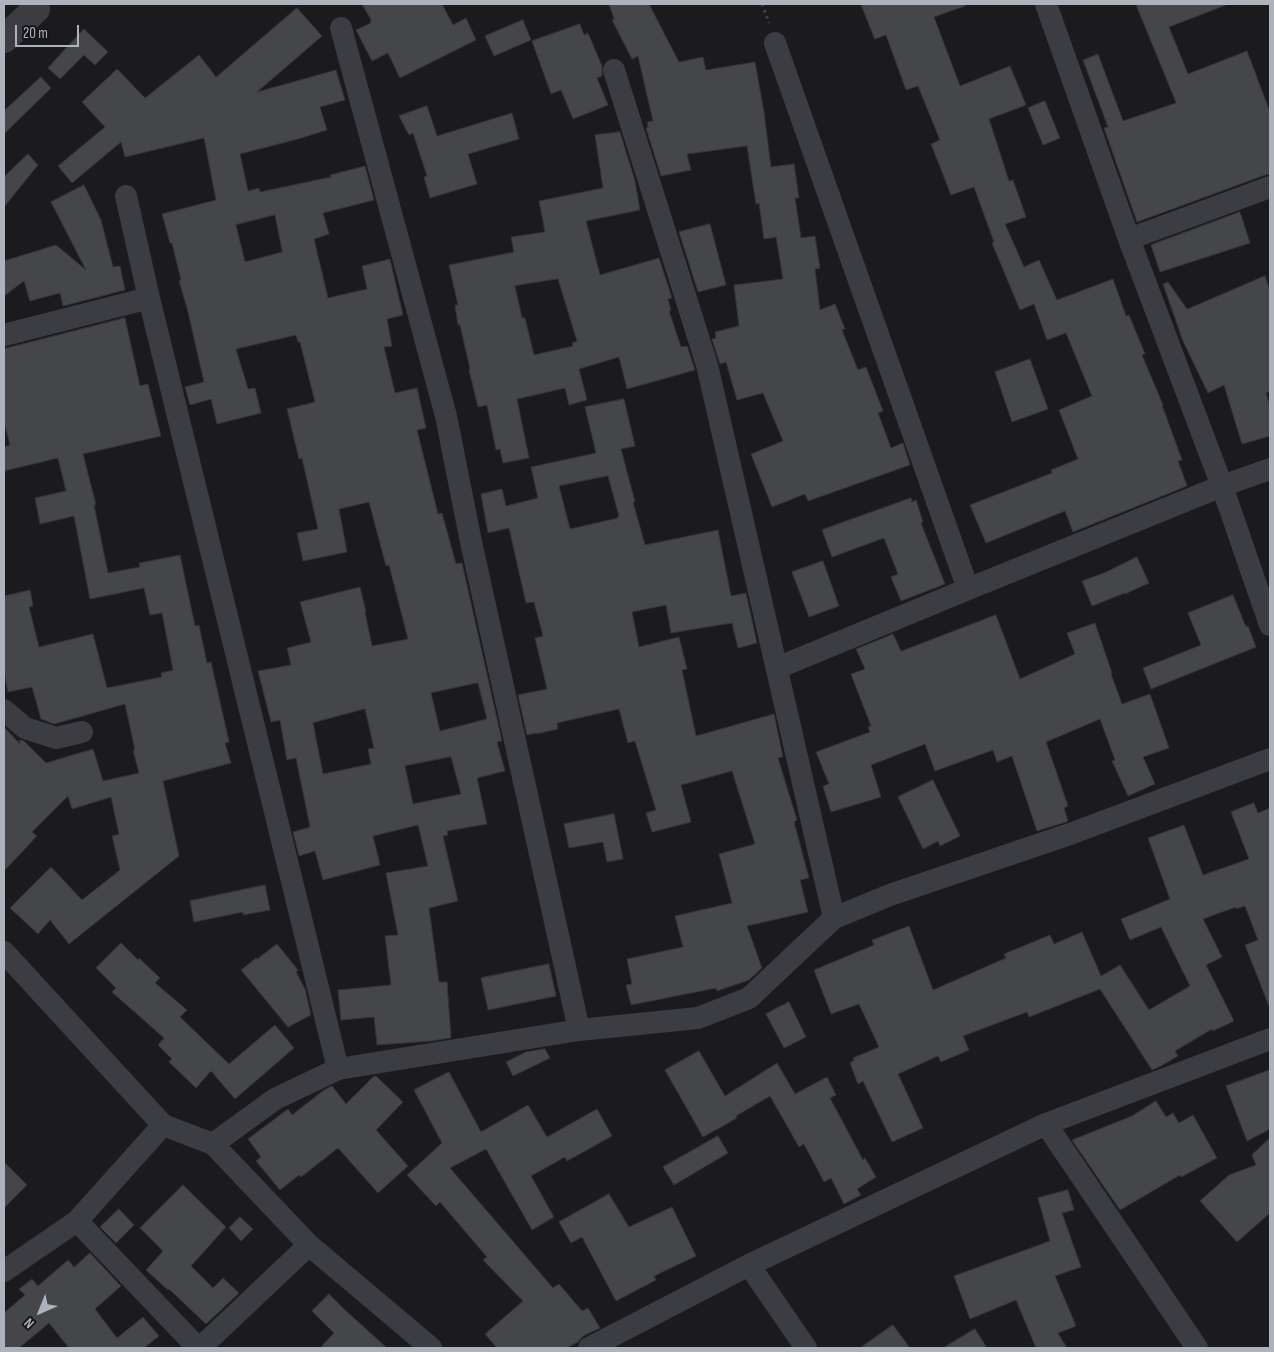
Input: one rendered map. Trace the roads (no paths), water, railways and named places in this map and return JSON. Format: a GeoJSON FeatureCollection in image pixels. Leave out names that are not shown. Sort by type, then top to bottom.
{"type":"FeatureCollection","features":[{"type":"Feature","properties":{"kind":"street"},"geometry":{"type":"LineString","coordinates":[[1046,4],[1129,238],[1222,486],[1270,625]]}},
{"type":"Feature","properties":{"kind":"street"},"geometry":{"type":"LineString","coordinates":[[4,38],[36,5]]}},
{"type":"Feature","properties":{"kind":"street"},"geometry":{"type":"LineString","coordinates":[[341,28],[446,416],[471,542],[579,1030]]}},
{"type":"Feature","properties":{"kind":"street"},"geometry":{"type":"LineString","coordinates":[[775,43],[968,589]]}},
{"type":"Feature","properties":{"kind":"street"},"geometry":{"type":"LineString","coordinates":[[614,70],[707,365],[834,918]]}},
{"type":"Feature","properties":{"kind":"street"},"geometry":{"type":"LineString","coordinates":[[1129,238],[1270,187]]}},
{"type":"Feature","properties":{"kind":"street"},"geometry":{"type":"LineString","coordinates":[[126,196],[148,298],[338,1069]]}},
{"type":"Feature","properties":{"kind":"street"},"geometry":{"type":"LineString","coordinates":[[4,335],[148,298]]}},
{"type":"Feature","properties":{"kind":"street"},"geometry":{"type":"LineString","coordinates":[[777,668],[1222,486],[1270,469]]}},
{"type":"Feature","properties":{"kind":"street"},"geometry":{"type":"LineString","coordinates":[[4,710],[25,728],[56,738],[82,732]]}},
{"type":"Feature","properties":{"kind":"street"},"geometry":{"type":"LineString","coordinates":[[213,1144],[275,1099],[338,1069],[579,1030],[698,1018],[749,998],[834,918],[890,895],[1070,834],[1270,758]]}},
{"type":"Feature","properties":{"kind":"street"},"geometry":{"type":"LineString","coordinates":[[4,952],[163,1125],[213,1144],[310,1245],[431,1348]]}},
{"type":"Feature","properties":{"kind":"street"},"geometry":{"type":"LineString","coordinates":[[590,1348],[749,1265],[1046,1124],[1270,1039]]}},
{"type":"Feature","properties":{"kind":"street"},"geometry":{"type":"LineString","coordinates":[[1046,1124],[1197,1348]]}},
{"type":"Feature","properties":{"kind":"street"},"geometry":{"type":"LineString","coordinates":[[4,1271],[77,1221],[163,1125]]}},
{"type":"Feature","properties":{"kind":"street"},"geometry":{"type":"LineString","coordinates":[[77,1221],[199,1348],[310,1245]]}},
{"type":"Feature","properties":{"kind":"street"},"geometry":{"type":"LineString","coordinates":[[749,1265],[806,1348]]}}]}
